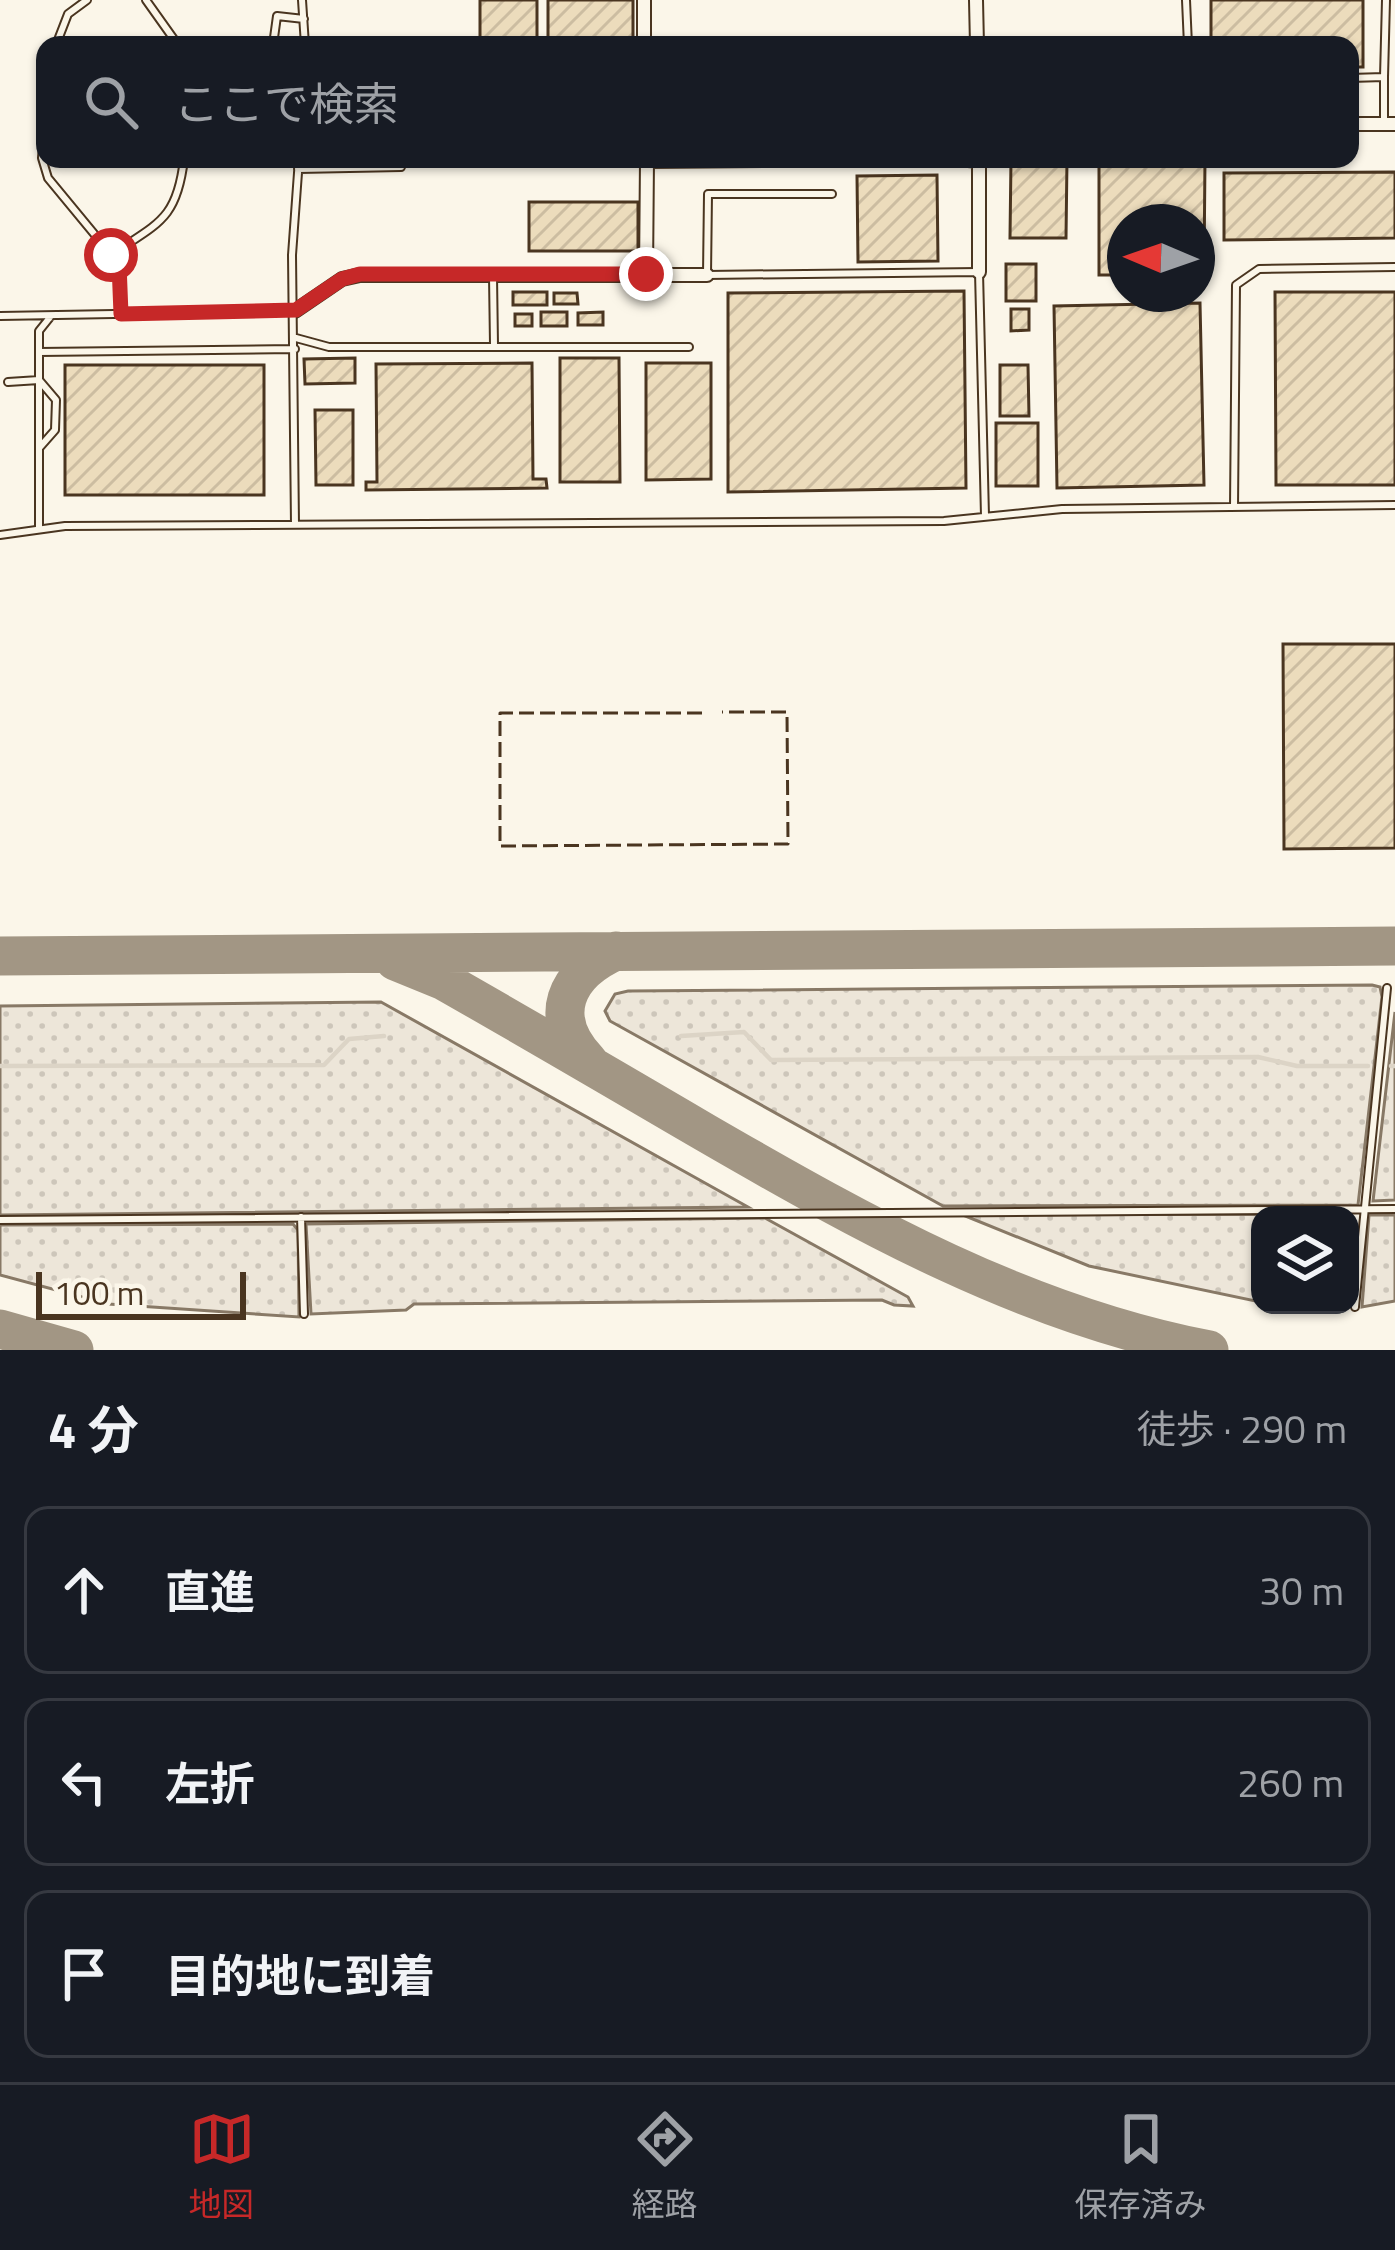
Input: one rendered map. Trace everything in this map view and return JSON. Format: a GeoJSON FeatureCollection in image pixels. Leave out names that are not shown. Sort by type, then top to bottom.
{"type":"FeatureCollection","features":[{"type":"Feature","properties":{"kind":"street"},"geometry":{"type":"LineString","coordinates":[[644,0],[644,36]]}},
{"type":"Feature","properties":{"kind":"street"},"geometry":{"type":"LineString","coordinates":[[976,0],[977,36]]}},
{"type":"Feature","properties":{"kind":"street"},"geometry":{"type":"LineString","coordinates":[[646,274],[647,168]]}},
{"type":"Feature","properties":{"kind":"street"},"geometry":{"type":"LineString","coordinates":[[979,168],[979,272]]}},
{"type":"Feature","properties":{"kind":"street"},"geometry":{"type":"LineString","coordinates":[[296,310],[342,279],[360,274],[707,275]]}},
{"type":"Feature","properties":{"kind":"lane"},"geometry":{"type":"LineString","coordinates":[[59,36],[68,14],[87,0]]}},
{"type":"Feature","properties":{"kind":"lane"},"geometry":{"type":"LineString","coordinates":[[146,0],[172,36]]}},
{"type":"Feature","properties":{"kind":"lane"},"geometry":{"type":"LineString","coordinates":[[302,0],[305,36]]}},
{"type":"Feature","properties":{"kind":"lane"},"geometry":{"type":"LineString","coordinates":[[1186,0],[1187,36]]}},
{"type":"Feature","properties":{"kind":"lane"},"geometry":{"type":"LineString","coordinates":[[1386,0],[1384,77],[1389,124]]}},
{"type":"Feature","properties":{"kind":"lane"},"geometry":{"type":"LineString","coordinates":[[274,36],[277,16],[304,20]]}},
{"type":"Feature","properties":{"kind":"lane"},"geometry":{"type":"LineString","coordinates":[[1359,78],[1384,77]]}},
{"type":"Feature","properties":{"kind":"lane"},"geometry":{"type":"LineString","coordinates":[[45,168],[48,178],[119,264],[121,314]]}},
{"type":"Feature","properties":{"kind":"lane"},"geometry":{"type":"LineString","coordinates":[[111,255],[167,217],[179,194],[183,168]]}},
{"type":"Feature","properties":{"kind":"lane"},"geometry":{"type":"LineString","coordinates":[[296,525],[292,255],[298,168]]}},
{"type":"Feature","properties":{"kind":"lane"},"geometry":{"type":"LineString","coordinates":[[832,194],[708,194],[707,275],[979,272],[986,516]]}},
{"type":"Feature","properties":{"kind":"lane"},"geometry":{"type":"LineString","coordinates":[[1234,507],[1236,285],[1259,269],[1395,267]]}},
{"type":"Feature","properties":{"kind":"lane"},"geometry":{"type":"LineString","coordinates":[[494,275],[494,345]]}},
{"type":"Feature","properties":{"kind":"lane"},"geometry":{"type":"LineString","coordinates":[[0,316],[296,310]]}},
{"type":"Feature","properties":{"kind":"lane"},"geometry":{"type":"LineString","coordinates":[[39,529],[39,331],[51,316]]}},
{"type":"Feature","properties":{"kind":"lane"},"geometry":{"type":"LineString","coordinates":[[296,338],[329,347],[689,347]]}},
{"type":"Feature","properties":{"kind":"lane"},"geometry":{"type":"LineString","coordinates":[[39,352],[296,349]]}},
{"type":"Feature","properties":{"kind":"lane"},"geometry":{"type":"LineString","coordinates":[[8,382],[39,380]]}},
{"type":"Feature","properties":{"kind":"lane"},"geometry":{"type":"LineString","coordinates":[[39,380],[56,400],[56,430],[39,448]]}},
{"type":"Feature","properties":{"kind":"lane"},"geometry":{"type":"LineString","coordinates":[[0,535],[39,529],[944,520],[1062,508],[1395,505]]}},
{"type":"Feature","properties":{"kind":"lane"},"geometry":{"type":"LineString","coordinates":[[1359,1268],[1387,988]]}},
{"type":"Feature","properties":{"kind":"lane"},"geometry":{"type":"LineString","coordinates":[[0,1220],[1395,1209]]}},
{"type":"Feature","properties":{"kind":"lane"},"geometry":{"type":"LineString","coordinates":[[302,1217],[304,1314]]}},
{"type":"Feature","properties":{"kind":"shaded area"},"geometry":{"type":"Polygon","coordinates":[[[1380,987],[1382,997],[1358,1205],[943,1206],[610,1021],[605,1011],[615,994],[628,991],[1380,987]]]}},
{"type":"Feature","properties":{"kind":"shaded area"},"geometry":{"type":"Polygon","coordinates":[[[381,1002],[748,1207],[0,1215],[0,1006],[381,1002]]]}},
{"type":"Feature","properties":{"kind":"shaded area"},"geometry":{"type":"Polygon","coordinates":[[[1395,1012],[1395,1200],[1373,1201],[1395,1012]]]}},
{"type":"Feature","properties":{"kind":"shaded area"},"geometry":{"type":"Polygon","coordinates":[[[1251,1214],[1251,1300],[1089,1266],[963,1215],[1251,1214]]]}},
{"type":"Feature","properties":{"kind":"shaded area"},"geometry":{"type":"Polygon","coordinates":[[[1369,1215],[1395,1215],[1395,1301],[1362,1307],[1369,1215]]]}},
{"type":"Feature","properties":{"kind":"shaded area"},"geometry":{"type":"Polygon","coordinates":[[[765,1218],[908,1297],[913,1306],[882,1300],[414,1304],[406,1310],[311,1314],[306,1224],[765,1218]]]}},
{"type":"Feature","properties":{"kind":"shaded area"},"geometry":{"type":"Polygon","coordinates":[[[293,1224],[298,1230],[299,1317],[108,1304],[0,1275],[0,1225],[293,1224]]]}},
{"type":"Feature","properties":{"kind":"building"},"geometry":{"type":"Polygon","coordinates":[[[480,0],[537,0],[537,36],[480,36],[480,0]]]}},
{"type":"Feature","properties":{"kind":"building"},"geometry":{"type":"Polygon","coordinates":[[[548,0],[633,0],[633,36],[548,36],[548,0]]]}},
{"type":"Feature","properties":{"kind":"building"},"geometry":{"type":"Polygon","coordinates":[[[1211,0],[1363,0],[1363,67],[1359,67],[1359,36],[1211,36],[1211,0]]]}},
{"type":"Feature","properties":{"kind":"building"},"geometry":{"type":"Polygon","coordinates":[[[1011,168],[1067,168],[1066,238],[1010,238],[1011,168]]]}},
{"type":"Feature","properties":{"kind":"building"},"geometry":{"type":"Polygon","coordinates":[[[1099,168],[1205,168],[1205,204],[1107,204],[1107,275],[1099,275],[1099,168]]]}},
{"type":"Feature","properties":{"kind":"building"},"geometry":{"type":"Polygon","coordinates":[[[1395,172],[1395,238],[1224,240],[1224,173],[1395,172]]]}},
{"type":"Feature","properties":{"kind":"building"},"geometry":{"type":"Polygon","coordinates":[[[937,175],[938,261],[858,262],[857,176],[937,175]]]}},
{"type":"Feature","properties":{"kind":"building"},"geometry":{"type":"Polygon","coordinates":[[[529,202],[638,202],[638,251],[529,251],[529,202]]]}},
{"type":"Feature","properties":{"kind":"building"},"geometry":{"type":"Polygon","coordinates":[[[1006,264],[1036,264],[1036,301],[1006,301],[1006,264]]]}},
{"type":"Feature","properties":{"kind":"building"},"geometry":{"type":"Polygon","coordinates":[[[964,291],[966,488],[728,492],[728,293],[964,291]]]}},
{"type":"Feature","properties":{"kind":"building"},"geometry":{"type":"Polygon","coordinates":[[[513,292],[547,292],[547,305],[513,305],[513,292]]]}},
{"type":"Feature","properties":{"kind":"building"},"geometry":{"type":"Polygon","coordinates":[[[1275,292],[1395,292],[1395,485],[1276,485],[1275,292]]]}},
{"type":"Feature","properties":{"kind":"building"},"geometry":{"type":"Polygon","coordinates":[[[554,293],[577,293],[578,304],[554,304],[554,293]]]}},
{"type":"Feature","properties":{"kind":"building"},"geometry":{"type":"Polygon","coordinates":[[[1107,305],[1107,312],[1200,312],[1204,485],[1057,488],[1054,306],[1107,305]]]}},
{"type":"Feature","properties":{"kind":"building"},"geometry":{"type":"Polygon","coordinates":[[[1011,309],[1029,309],[1029,330],[1011,331],[1011,309]]]}},
{"type":"Feature","properties":{"kind":"building"},"geometry":{"type":"Polygon","coordinates":[[[541,312],[567,312],[567,326],[541,326],[541,312]]]}},
{"type":"Feature","properties":{"kind":"building"},"geometry":{"type":"Polygon","coordinates":[[[603,312],[603,325],[578,325],[578,313],[603,312]]]}},
{"type":"Feature","properties":{"kind":"building"},"geometry":{"type":"Polygon","coordinates":[[[515,314],[532,314],[532,326],[515,326],[515,314]]]}},
{"type":"Feature","properties":{"kind":"building"},"geometry":{"type":"Polygon","coordinates":[[[355,358],[355,383],[305,384],[304,359],[355,358]]]}},
{"type":"Feature","properties":{"kind":"building"},"geometry":{"type":"Polygon","coordinates":[[[560,358],[619,358],[620,482],[560,482],[560,358]]]}},
{"type":"Feature","properties":{"kind":"building"},"geometry":{"type":"Polygon","coordinates":[[[532,363],[533,479],[546,479],[547,488],[366,490],[366,482],[377,482],[376,364],[532,363]]]}},
{"type":"Feature","properties":{"kind":"building"},"geometry":{"type":"Polygon","coordinates":[[[646,363],[711,363],[711,479],[646,480],[646,363]]]}},
{"type":"Feature","properties":{"kind":"building"},"geometry":{"type":"Polygon","coordinates":[[[65,365],[264,365],[264,495],[65,495],[65,365]]]}},
{"type":"Feature","properties":{"kind":"building"},"geometry":{"type":"Polygon","coordinates":[[[1000,365],[1028,365],[1029,416],[1000,416],[1000,365]]]}},
{"type":"Feature","properties":{"kind":"building"},"geometry":{"type":"Polygon","coordinates":[[[315,410],[353,410],[353,485],[316,485],[315,410]]]}},
{"type":"Feature","properties":{"kind":"building"},"geometry":{"type":"Polygon","coordinates":[[[996,423],[1038,423],[1038,486],[996,486],[996,423]]]}},
{"type":"Feature","properties":{"kind":"building"},"geometry":{"type":"Polygon","coordinates":[[[1283,644],[1395,644],[1395,848],[1284,849],[1283,644]]]}},
{"type":"Feature","properties":{"kind":"waterway"},"geometry":{"type":"LineString","coordinates":[[681,1036],[744,1032],[771,1060],[1258,1057],[1297,1066],[1368,1066]]}},
{"type":"Feature","properties":{"kind":"waterway"},"geometry":{"type":"LineString","coordinates":[[0,1066],[324,1065],[349,1039],[384,1036]]}},
{"type":"Feature","properties":{"kind":"taxiway"},"geometry":{"type":"LineString","coordinates":[[0,956],[1395,946]]}},
{"type":"Feature","properties":{"kind":"taxiway"},"geometry":{"type":"LineString","coordinates":[[588,1061],[567,1028],[567,998],[584,972],[616,951]]}},
{"type":"Feature","properties":{"kind":"taxiway"},"geometry":{"type":"LineString","coordinates":[[395,961],[444,981],[766,1167],[948,1263],[1076,1314],[1209,1350]]}},
{"type":"Feature","properties":{"kind":"taxiway"},"geometry":{"type":"LineString","coordinates":[[0,1329],[74,1350]]}},
{"type":"Feature","properties":{"kind":"fence"},"geometry":{"type":"LineString","coordinates":[[702,713],[500,713],[500,846],[788,844],[787,712],[722,712]]}},
{"type":"Feature","properties":{"kind":"route"},"geometry":{"type":"LineString","coordinates":[[111,255],[119,264],[121,314],[296,310],[342,279],[360,274],[646,274]]}}]}
